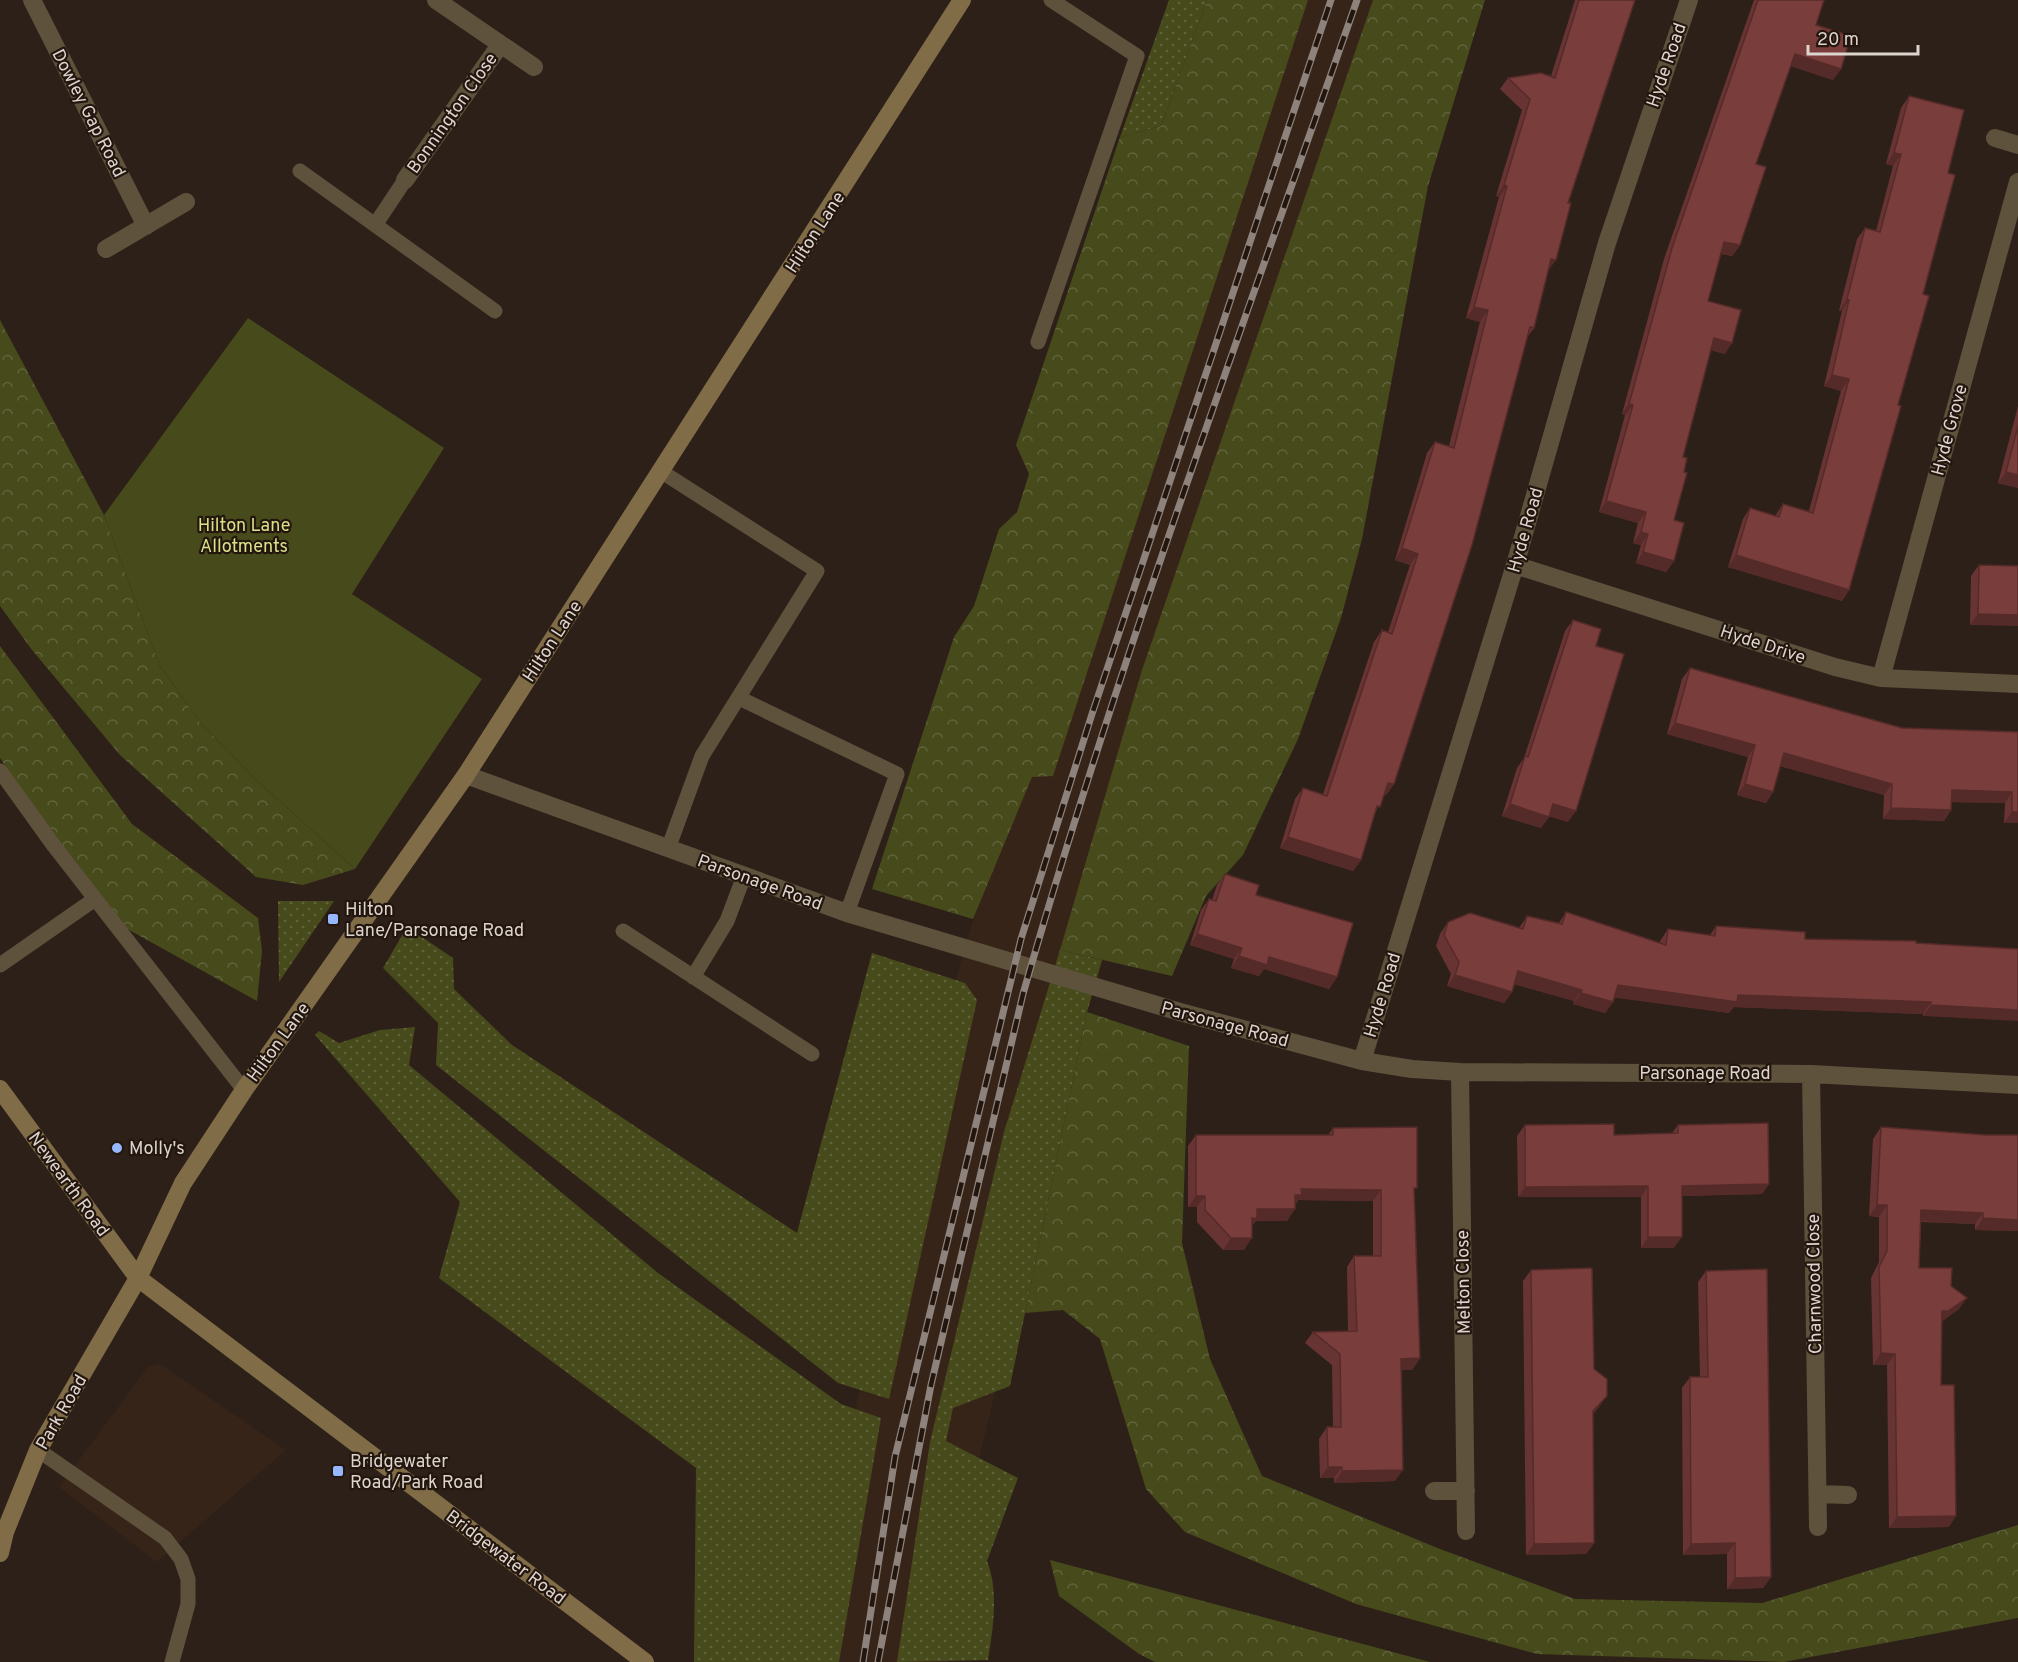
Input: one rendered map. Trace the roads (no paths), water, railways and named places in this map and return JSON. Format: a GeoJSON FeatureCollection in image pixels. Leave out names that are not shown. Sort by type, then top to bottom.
{"type":"FeatureCollection","features":[{"type":"Feature","properties":{"kind":"street","name":"Dowley Gap Road"},"geometry":{"type":"LineString","coordinates":[[32,0],[146,226]]}},
{"type":"Feature","properties":{"kind":"street","name":"Bonnington Close"},"geometry":{"type":"LineString","coordinates":[[436,0],[534,68]]}},
{"type":"Feature","properties":{"kind":"street","name":"Hilton Lane"},"geometry":{"type":"LineString","coordinates":[[138,1278],[183,1183],[244,1090],[466,775],[962,0]]}},
{"type":"Feature","properties":{"kind":"street","name":"Hyde Road"},"geometry":{"type":"LineString","coordinates":[[1362,1061],[1515,565],[1607,243],[1689,0]]}},
{"type":"Feature","properties":{"kind":"street","name":"Bonnington Close"},"geometry":{"type":"LineString","coordinates":[[405,180],[500,45]]}},
{"type":"Feature","properties":{"kind":"street"},"geometry":{"type":"LineString","coordinates":[[1995,138],[2018,145]]}},
{"type":"Feature","properties":{"kind":"street","name":"Hyde Grove"},"geometry":{"type":"LineString","coordinates":[[1881,678],[2018,182]]}},
{"type":"Feature","properties":{"kind":"street"},"geometry":{"type":"LineString","coordinates":[[106,249],[186,202]]}},
{"type":"Feature","properties":{"kind":"street","name":"Hyde Drive"},"geometry":{"type":"LineString","coordinates":[[1515,565],[1835,667],[1881,678],[2018,684]]}},
{"type":"Feature","properties":{"kind":"street","name":"Parsonage Road"},"geometry":{"type":"LineString","coordinates":[[466,775],[848,913],[1180,1012],[1362,1061],[1412,1069],[1460,1072],[1811,1074],[2018,1084]]}},
{"type":"Feature","properties":{"kind":"street","name":"Melton Close"},"geometry":{"type":"LineString","coordinates":[[1460,1072],[1466,1531]]}},
{"type":"Feature","properties":{"kind":"street","name":"Charnwood Close"},"geometry":{"type":"LineString","coordinates":[[1811,1074],[1818,1527]]}},
{"type":"Feature","properties":{"kind":"street","name":"Newearth Road"},"geometry":{"type":"LineString","coordinates":[[0,1089],[138,1278]]}},
{"type":"Feature","properties":{"kind":"street","name":"Park Road"},"geometry":{"type":"LineString","coordinates":[[0,1553],[3,1532],[38,1450],[138,1278]]}},
{"type":"Feature","properties":{"kind":"street","name":"Bridgewater Road"},"geometry":{"type":"LineString","coordinates":[[138,1278],[645,1662]]}},
{"type":"Feature","properties":{"kind":"street"},"geometry":{"type":"LineString","coordinates":[[1434,1491],[1466,1491]]}},
{"type":"Feature","properties":{"kind":"street"},"geometry":{"type":"LineString","coordinates":[[1818,1494],[1848,1495]]}},
{"type":"Feature","properties":{"kind":"lane"},"geometry":{"type":"LineString","coordinates":[[1038,342],[1137,56],[1051,0]]}},
{"type":"Feature","properties":{"kind":"lane"},"geometry":{"type":"LineString","coordinates":[[300,171],[495,311]]}},
{"type":"Feature","properties":{"kind":"lane"},"geometry":{"type":"LineString","coordinates":[[375,225],[405,180]]}},
{"type":"Feature","properties":{"kind":"lane"},"geometry":{"type":"LineString","coordinates":[[662,472],[817,571],[702,756],[668,849]]}},
{"type":"Feature","properties":{"kind":"lane"},"geometry":{"type":"LineString","coordinates":[[739,698],[897,774],[848,913]]}},
{"type":"Feature","properties":{"kind":"lane"},"geometry":{"type":"LineString","coordinates":[[0,771],[95,899],[244,1090]]}},
{"type":"Feature","properties":{"kind":"lane"},"geometry":{"type":"LineString","coordinates":[[693,977],[727,921],[744,876]]}},
{"type":"Feature","properties":{"kind":"lane"},"geometry":{"type":"LineString","coordinates":[[0,965],[95,899]]}},
{"type":"Feature","properties":{"kind":"lane"},"geometry":{"type":"LineString","coordinates":[[623,931],[812,1054]]}},
{"type":"Feature","properties":{"kind":"lane"},"geometry":{"type":"LineString","coordinates":[[38,1450],[165,1538],[181,1559],[188,1579],[188,1604],[172,1662]]}},
{"type":"Feature","properties":{"kind":"railway"},"geometry":{"type":"LineString","coordinates":[[863,1662],[895,1457],[1021,939],[1092,714],[1331,0]]}},
{"type":"Feature","properties":{"kind":"railway"},"geometry":{"type":"LineString","coordinates":[[878,1662],[931,1385],[1023,994],[1060,868],[1141,619],[1357,0]]}},
{"type":"Feature","properties":{"kind":"place","name":"Hilton Lane/Parsonage Road"},"geometry":{"type":"Point","coordinates":[333,919]}},
{"type":"Feature","properties":{"kind":"place","name":"Molly's"},"geometry":{"type":"Point","coordinates":[117,1148]}},
{"type":"Feature","properties":{"kind":"place","name":"Bridgewater Road/Park Road"},"geometry":{"type":"Point","coordinates":[338,1471]}},
{"type":"Feature","properties":{"kind":"park label","name":"Hilton Lane Allotments"},"geometry":{"type":"Point","coordinates":[244,535]}}]}
